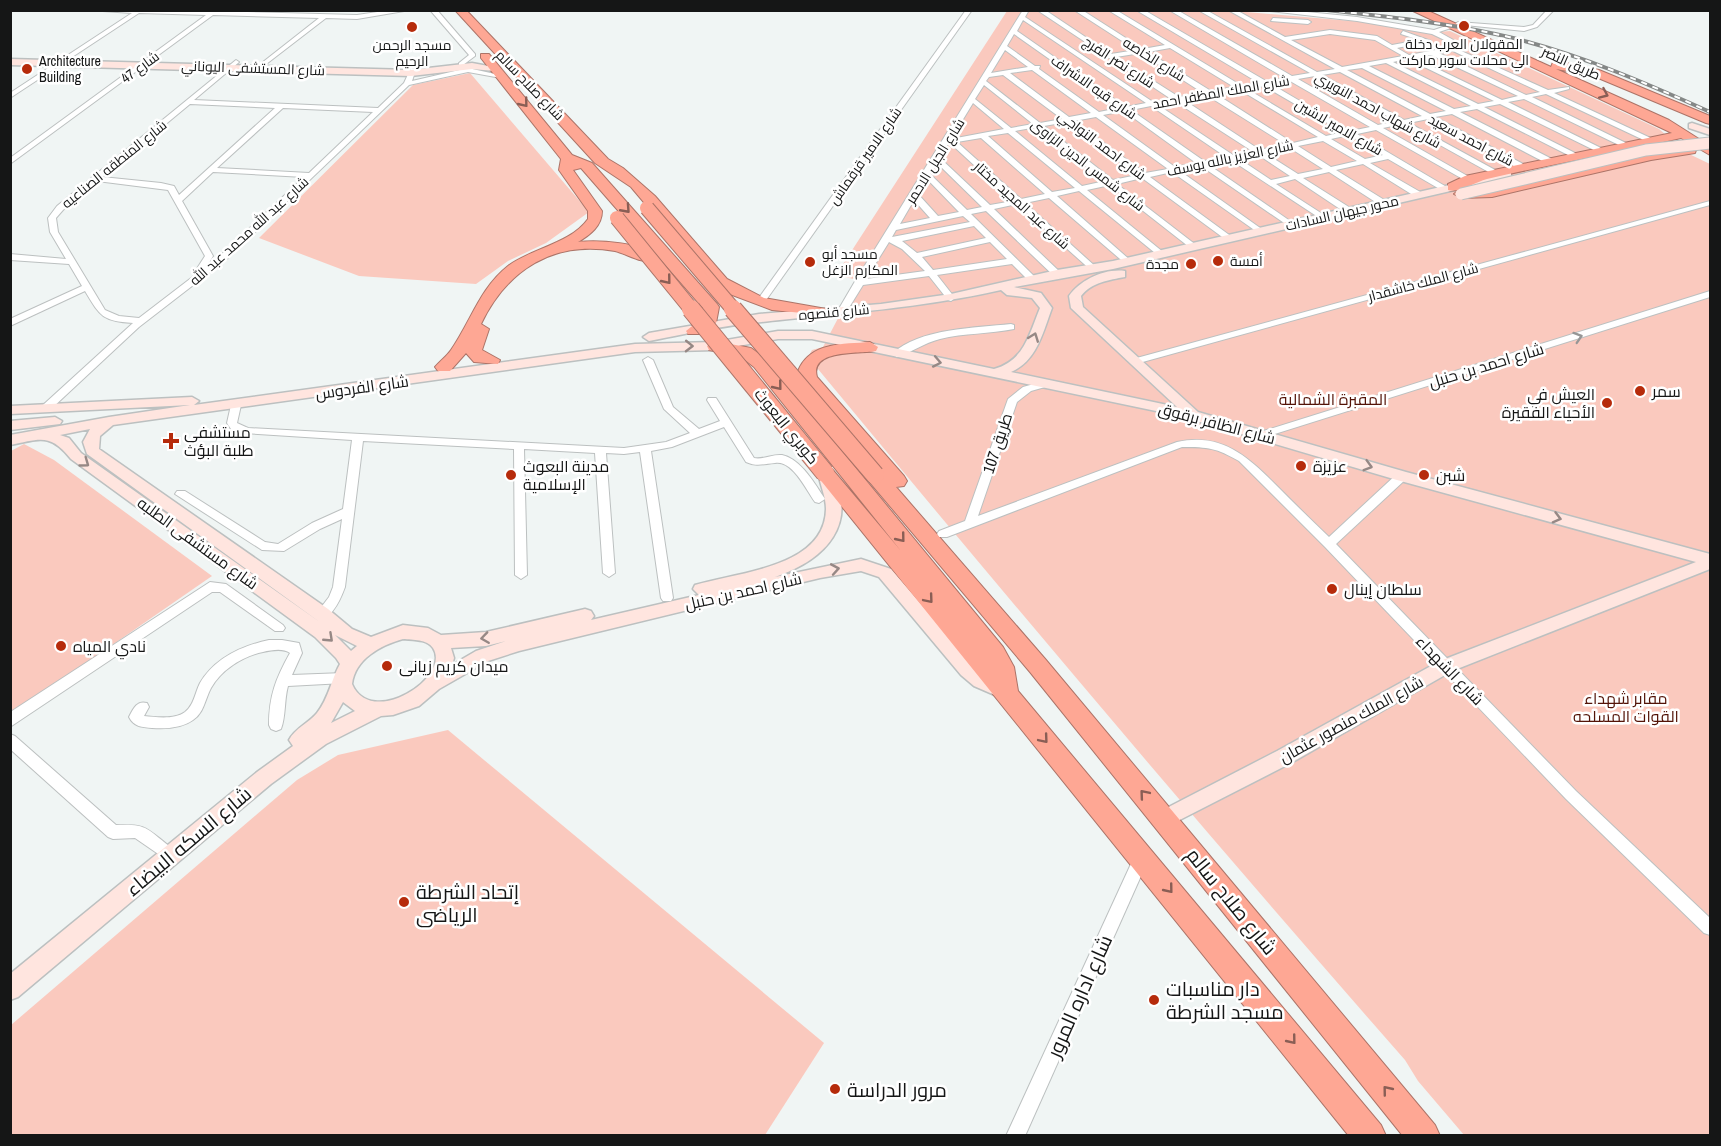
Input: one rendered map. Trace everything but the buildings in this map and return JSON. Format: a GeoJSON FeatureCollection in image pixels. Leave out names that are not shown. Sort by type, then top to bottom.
{"type":"FeatureCollection","features":[{"type":"Feature","properties":{"kind":"highway","name":"شارع صلاح سالم"},"geometry":{"type":"LineString","coordinates":[[445,10],[568,158]]}},
{"type":"Feature","properties":{"kind":"highway","name":"شارع صلاح سالم"},"geometry":{"type":"LineString","coordinates":[[460,10],[600,160]]}},
{"type":"Feature","properties":{"kind":"highway","name":"طريق النصر"},"geometry":{"type":"LineString","coordinates":[[1416,10],[1455,25],[1489,32],[1581,73],[1686,129],[1710,152]]}},
{"type":"Feature","properties":{"kind":"highway","name":"طريق النصر"},"geometry":{"type":"LineString","coordinates":[[1427,10],[1544,68],[1567,83],[1710,137]]}},
{"type":"Feature","properties":{"kind":"highway"},"geometry":{"type":"LineString","coordinates":[[1544,68],[1553,68],[1557,64],[1588,70],[1706,118]]}},
{"type":"Feature","properties":{"kind":"highway"},"geometry":{"type":"LineString","coordinates":[[1567,83],[1572,73],[1581,73]]}},
{"type":"Feature","properties":{"kind":"highway"},"geometry":{"type":"LineString","coordinates":[[1454,190],[1468,180],[1494,173],[1575,155],[1675,137],[1686,129]]}},
{"type":"Feature","properties":{"kind":"highway"},"geometry":{"type":"LineString","coordinates":[[1659,140],[1680,145],[1682,150]]}},
{"type":"Feature","properties":{"kind":"highway"},"geometry":{"type":"LineString","coordinates":[[1454,190],[1492,193],[1682,150],[1710,152]]}},
{"type":"Feature","properties":{"kind":"highway"},"geometry":{"type":"LineString","coordinates":[[444,367],[459,354],[482,309],[510,272],[529,259],[582,234],[595,224],[597,217],[595,211],[566,170],[568,158],[587,166],[711,306],[713,313],[710,320],[694,331]]}},
{"type":"Feature","properties":{"kind":"highway","name":"كوبري البعوث"},"geometry":{"type":"LineString","coordinates":[[568,158],[1007,694]]}},
{"type":"Feature","properties":{"kind":"highway"},"geometry":{"type":"LineString","coordinates":[[600,160],[626,174],[722,282],[744,295],[761,301],[826,313]]}},
{"type":"Feature","properties":{"kind":"highway"},"geometry":{"type":"LineString","coordinates":[[600,160],[655,216],[1038,666]]}},
{"type":"Feature","properties":{"kind":"highway"},"geometry":{"type":"LineString","coordinates":[[492,360],[480,358],[473,351],[486,318],[501,294],[520,272],[538,259],[563,249],[587,244],[614,245],[649,258]]}},
{"type":"Feature","properties":{"kind":"highway"},"geometry":{"type":"LineString","coordinates":[[711,306],[731,304],[744,295]]}},
{"type":"Feature","properties":{"kind":"highway"},"geometry":{"type":"LineString","coordinates":[[714,346],[745,352],[760,363],[995,653],[1005,675],[1007,694],[1370,1136]]}},
{"type":"Feature","properties":{"kind":"highway"},"geometry":{"type":"LineString","coordinates":[[870,347],[825,353],[811,360],[807,371],[809,378],[943,534],[1030,641],[1037,654],[1038,666]]}},
{"type":"Feature","properties":{"kind":"highway"},"geometry":{"type":"LineString","coordinates":[[760,363],[766,357],[782,356],[807,371]]}},
{"type":"Feature","properties":{"kind":"highway","name":"شارع صلاح سالم"},"geometry":{"type":"LineString","coordinates":[[1038,666],[1425,1136]]}},
{"type":"Feature","properties":{"kind":"main road","name":"شارع المستشفى اليوناني"},"geometry":{"type":"LineString","coordinates":[[10,56],[64,60],[412,71],[471,66],[498,72]]}},
{"type":"Feature","properties":{"kind":"main road","name":"شارع المستشفى اليوناني"},"geometry":{"type":"LineString","coordinates":[[233,64],[265,63],[412,71],[461,64],[485,57]]}},
{"type":"Feature","properties":{"kind":"main road","name":"شارع المستشفى اليوناني"},"geometry":{"type":"LineString","coordinates":[[10,62],[64,60]]}},
{"type":"Feature","properties":{"kind":"main road"},"geometry":{"type":"LineString","coordinates":[[1686,129],[1710,132]]}},
{"type":"Feature","properties":{"kind":"main road","name":"محور جيهان السادات"},"geometry":{"type":"LineString","coordinates":[[1136,361],[1084,315],[1075,304],[1075,296],[1080,288],[1103,278],[1633,146],[1710,137]]}},
{"type":"Feature","properties":{"kind":"main road","name":"محور جيهان السادات"},"geometry":{"type":"LineString","coordinates":[[975,293],[1057,274],[1127,262],[1419,195],[1454,190],[1646,150],[1710,143]]}},
{"type":"Feature","properties":{"kind":"main road"},"geometry":{"type":"LineString","coordinates":[[975,293],[1027,292],[1040,297],[1046,305],[1026,358],[1009,369],[994,373]]}},
{"type":"Feature","properties":{"kind":"main road","name":"شارع قنصوه"},"geometry":{"type":"LineString","coordinates":[[694,331],[740,320],[881,308],[975,293]]}},
{"type":"Feature","properties":{"kind":"main road"},"geometry":{"type":"LineString","coordinates":[[833,339],[825,329],[831,322],[859,317],[881,308]]}},
{"type":"Feature","properties":{"kind":"main road","name":"شارع الفردوس"},"geometry":{"type":"LineString","coordinates":[[10,410],[187,401],[694,331]]}},
{"type":"Feature","properties":{"kind":"main road","name":"شارع الظافر برقوق"},"geometry":{"type":"LineString","coordinates":[[714,346],[778,335],[812,335],[1130,400],[1194,415],[1709,565]]}},
{"type":"Feature","properties":{"kind":"main road","name":"شارع الفردوس"},"geometry":{"type":"LineString","coordinates":[[10,440],[109,421],[635,348],[714,346]]}},
{"type":"Feature","properties":{"kind":"main road"},"geometry":{"type":"LineString","coordinates":[[1130,400],[1144,393],[1148,387],[1136,361]]}},
{"type":"Feature","properties":{"kind":"main road"},"geometry":{"type":"LineString","coordinates":[[1136,361],[1194,415]]}},
{"type":"Feature","properties":{"kind":"main road"},"geometry":{"type":"LineString","coordinates":[[10,426],[146,410],[187,401]]}},
{"type":"Feature","properties":{"kind":"main road"},"geometry":{"type":"LineString","coordinates":[[10,419],[56,412],[77,405]]}},
{"type":"Feature","properties":{"kind":"main road","name":"شارع مستشفى الطلبه"},"geometry":{"type":"LineString","coordinates":[[109,421],[93,435],[90,444],[92,451],[322,614],[346,634],[370,644]]}},
{"type":"Feature","properties":{"kind":"main road"},"geometry":{"type":"LineString","coordinates":[[10,434],[38,435]]}},
{"type":"Feature","properties":{"kind":"main road","name":"شارع مستشفى الطلبه"},"geometry":{"type":"LineString","coordinates":[[38,435],[48,435],[64,441],[76,456],[295,612],[333,642],[346,675]]}},
{"type":"Feature","properties":{"kind":"main road","name":"شارع احمد بن حنبل"},"geometry":{"type":"LineString","coordinates":[[439,642],[486,639],[667,598],[786,567],[809,556],[821,543],[831,526],[834,510],[825,473]]}},
{"type":"Feature","properties":{"kind":"main road","name":"شارع احمد بن حنبل"},"geometry":{"type":"LineString","coordinates":[[437,682],[482,657],[518,644],[820,572],[861,565],[885,573],[967,670],[988,686],[1007,694]]}},
{"type":"Feature","properties":{"kind":"main road","name":"شارع الملك منصور عثمان"},"geometry":{"type":"LineString","coordinates":[[1164,819],[1284,757],[1446,666],[1709,565]]}},
{"type":"Feature","properties":{"kind":"main road"},"geometry":{"type":"LineString","coordinates":[[403,632],[423,633],[439,642],[446,660],[437,682],[410,702],[393,708],[377,709],[363,707],[346,693],[346,675],[370,644],[403,632]]}},
{"type":"Feature","properties":{"kind":"main road","name":"شارع السكه البيضاء"},"geometry":{"type":"LineString","coordinates":[[10,976],[310,732],[334,704],[346,675]]}},
{"type":"Feature","properties":{"kind":"main road","name":"شارع السكه البيضاء"},"geometry":{"type":"LineString","coordinates":[[10,988],[264,778],[319,738],[377,709]]}},
{"type":"Feature","properties":{"kind":"street"},"geometry":{"type":"LineString","coordinates":[[92,10],[324,17],[372,17],[407,10]]}},
{"type":"Feature","properties":{"kind":"street"},"geometry":{"type":"LineString","coordinates":[[433,10],[473,55],[461,64]]}},
{"type":"Feature","properties":{"kind":"street","name":"شارع الامير قرقماش"},"geometry":{"type":"LineString","coordinates":[[761,301],[969,10]]}},
{"type":"Feature","properties":{"kind":"street","name":"شارع نصر الفرج"},"geometry":{"type":"LineString","coordinates":[[1040,10],[1349,211]]}},
{"type":"Feature","properties":{"kind":"street","name":"شارع الخاصه"},"geometry":{"type":"LineString","coordinates":[[1077,10],[1383,203]]}},
{"type":"Feature","properties":{"kind":"street"},"geometry":{"type":"LineString","coordinates":[[1111,10],[1419,195]]}},
{"type":"Feature","properties":{"kind":"street","name":"شارع الامير لاشين"},"geometry":{"type":"LineString","coordinates":[[1140,10],[1390,156],[1454,190]]}},
{"type":"Feature","properties":{"kind":"street"},"geometry":{"type":"LineString","coordinates":[[1172,10],[1290,80],[1468,180]]}},
{"type":"Feature","properties":{"kind":"street","name":"شارع شهاب احمد النويري"},"geometry":{"type":"LineString","coordinates":[[1201,10],[1494,173]]}},
{"type":"Feature","properties":{"kind":"street","name":"شارع احمد سعيد"},"geometry":{"type":"LineString","coordinates":[[1231,10],[1522,167]]}},
{"type":"Feature","properties":{"kind":"street"},"geometry":{"type":"LineString","coordinates":[[1264,10],[1328,16],[1382,26],[1434,32],[1462,46],[1455,50]]}},
{"type":"Feature","properties":{"kind":"street"},"geometry":{"type":"LineString","coordinates":[[1489,32],[1530,28],[1551,10]]}},
{"type":"Feature","properties":{"kind":"street"},"geometry":{"type":"LineString","coordinates":[[10,96],[138,11]]}},
{"type":"Feature","properties":{"kind":"street","name":"شارع 47"},"geometry":{"type":"LineString","coordinates":[[10,162],[211,14]]}},
{"type":"Feature","properties":{"kind":"street"},"geometry":{"type":"LineString","coordinates":[[1024,14],[1086,60],[1321,218]]}},
{"type":"Feature","properties":{"kind":"street","name":"شارع الجبل الاحمر"},"geometry":{"type":"LineString","coordinates":[[842,312],[892,228],[1006,48],[1024,14]]}},
{"type":"Feature","properties":{"kind":"street"},"geometry":{"type":"LineString","coordinates":[[1328,16],[1330,28]]}},
{"type":"Feature","properties":{"kind":"street"},"geometry":{"type":"LineString","coordinates":[[265,63],[324,17]]}},
{"type":"Feature","properties":{"kind":"street"},"geometry":{"type":"LineString","coordinates":[[1273,20],[1309,22],[1377,38],[1410,58],[1601,150]]}},
{"type":"Feature","properties":{"kind":"street"},"geometry":{"type":"LineString","coordinates":[[1286,27],[1309,22]]}},
{"type":"Feature","properties":{"kind":"street"},"geometry":{"type":"LineString","coordinates":[[1434,32],[1455,25]]}},
{"type":"Feature","properties":{"kind":"street"},"geometry":{"type":"LineString","coordinates":[[1377,38],[1382,26]]}},
{"type":"Feature","properties":{"kind":"street"},"geometry":{"type":"LineString","coordinates":[[1283,39],[1330,28],[1382,26],[1427,41]]}},
{"type":"Feature","properties":{"kind":"street"},"geometry":{"type":"LineString","coordinates":[[1051,65],[1268,31]]}},
{"type":"Feature","properties":{"kind":"street","name":"شارع قبه الاشراف"},"geometry":{"type":"LineString","coordinates":[[1015,32],[1290,225]]}},
{"type":"Feature","properties":{"kind":"street"},"geometry":{"type":"LineString","coordinates":[[1390,47],[1445,37]]}},
{"type":"Feature","properties":{"kind":"street"},"geometry":{"type":"LineString","coordinates":[[1006,48],[1260,231]]}},
{"type":"Feature","properties":{"kind":"street"},"geometry":{"type":"LineString","coordinates":[[1455,50],[1659,140]]}},
{"type":"Feature","properties":{"kind":"street","name":"شارع الملك المظفر احمد"},"geometry":{"type":"LineString","coordinates":[[949,141],[1455,50]]}},
{"type":"Feature","properties":{"kind":"street"},"geometry":{"type":"LineString","coordinates":[[1433,54],[1626,145]]}},
{"type":"Feature","properties":{"kind":"street"},"geometry":{"type":"LineString","coordinates":[[1388,62],[1575,155]]}},
{"type":"Feature","properties":{"kind":"street","name":"شارع المنطقه الصناعيه"},"geometry":{"type":"LineString","coordinates":[[141,321],[125,321],[106,315],[86,287],[54,232],[52,218],[95,179],[233,64]]}},
{"type":"Feature","properties":{"kind":"street"},"geometry":{"type":"LineString","coordinates":[[1364,66],[1549,161]]}},
{"type":"Feature","properties":{"kind":"street"},"geometry":{"type":"LineString","coordinates":[[986,79],[1005,73],[1043,67]]}},
{"type":"Feature","properties":{"kind":"street"},"geometry":{"type":"LineString","coordinates":[[406,84],[471,70],[498,72]]}},
{"type":"Feature","properties":{"kind":"street","name":"شارع عبد الله محمد عبد الله"},"geometry":{"type":"LineString","coordinates":[[47,407],[141,321],[186,289],[224,257],[406,84],[412,71]]}},
{"type":"Feature","properties":{"kind":"street","name":"شارع احمد النواجي"},"geometry":{"type":"LineString","coordinates":[[1005,73],[1229,238]]}},
{"type":"Feature","properties":{"kind":"street","name":"شارع شمس الدين الزاوى"},"geometry":{"type":"LineString","coordinates":[[986,79],[1039,125],[1192,247]]}},
{"type":"Feature","properties":{"kind":"street","name":"شارع العزيز بالله يوسف"},"geometry":{"type":"LineString","coordinates":[[892,228],[1549,92],[1567,83]]}},
{"type":"Feature","properties":{"kind":"street"},"geometry":{"type":"LineString","coordinates":[[973,100],[1160,254]]}},
{"type":"Feature","properties":{"kind":"street"},"geometry":{"type":"LineString","coordinates":[[190,102],[378,110]]}},
{"type":"Feature","properties":{"kind":"street"},"geometry":{"type":"LineString","coordinates":[[179,199],[282,105]]}},
{"type":"Feature","properties":{"kind":"street"},"geometry":{"type":"LineString","coordinates":[[982,135],[1127,262]]}},
{"type":"Feature","properties":{"kind":"street","name":"شارع عبد المجيد مختار"},"geometry":{"type":"LineString","coordinates":[[949,141],[1092,269]]}},
{"type":"Feature","properties":{"kind":"street"},"geometry":{"type":"LineString","coordinates":[[1269,183],[1390,156]]}},
{"type":"Feature","properties":{"kind":"street"},"geometry":{"type":"LineString","coordinates":[[937,159],[1057,274]]}},
{"type":"Feature","properties":{"kind":"street"},"geometry":{"type":"LineString","coordinates":[[211,170],[311,175]]}},
{"type":"Feature","properties":{"kind":"street"},"geometry":{"type":"LineString","coordinates":[[927,175],[1033,280]]}},
{"type":"Feature","properties":{"kind":"street"},"geometry":{"type":"LineString","coordinates":[[95,179],[167,186],[179,199],[209,256],[207,262],[185,284],[186,289]]}},
{"type":"Feature","properties":{"kind":"street"},"geometry":{"type":"LineString","coordinates":[[914,195],[936,219]]}},
{"type":"Feature","properties":{"kind":"street","name":"شارع الملك خاشقدار"},"geometry":{"type":"LineString","coordinates":[[1136,361],[1710,203]]}},
{"type":"Feature","properties":{"kind":"street"},"geometry":{"type":"LineString","coordinates":[[886,238],[897,240],[976,223]]}},
{"type":"Feature","properties":{"kind":"street"},"geometry":{"type":"LineString","coordinates":[[914,256],[993,239]]}},
{"type":"Feature","properties":{"kind":"street"},"geometry":{"type":"LineString","coordinates":[[897,240],[931,273],[951,298]]}},
{"type":"Feature","properties":{"kind":"street"},"geometry":{"type":"LineString","coordinates":[[10,256],[71,262]]}},
{"type":"Feature","properties":{"kind":"street"},"geometry":{"type":"LineString","coordinates":[[858,283],[1015,261]]}},
{"type":"Feature","properties":{"kind":"street"},"geometry":{"type":"LineString","coordinates":[[10,323],[86,287]]}},
{"type":"Feature","properties":{"kind":"street","name":"شارع احمد بن حنبل"},"geometry":{"type":"LineString","coordinates":[[1261,435],[1710,294]]}},
{"type":"Feature","properties":{"kind":"street"},"geometry":{"type":"LineString","coordinates":[[897,354],[913,342],[933,337],[1011,327]]}},
{"type":"Feature","properties":{"kind":"street"},"geometry":{"type":"LineString","coordinates":[[648,360],[662,399],[669,409],[698,434]]}},
{"type":"Feature","properties":{"kind":"street","name":"طريق 107"},"geometry":{"type":"LineString","coordinates":[[970,524],[1012,401],[1028,389],[1048,383]]}},
{"type":"Feature","properties":{"kind":"street"},"geometry":{"type":"LineString","coordinates":[[712,400],[750,460],[756,463],[778,458],[788,460],[819,499]]}},
{"type":"Feature","properties":{"kind":"street"},"geometry":{"type":"LineString","coordinates":[[236,405],[232,423],[240,430],[600,449],[645,449],[698,434],[726,423]]}},
{"type":"Feature","properties":{"kind":"street"},"geometry":{"type":"LineString","coordinates":[[322,614],[338,594],[358,437]]}},
{"type":"Feature","properties":{"kind":"street","name":"شارع الشهداء"},"geometry":{"type":"LineString","coordinates":[[970,524],[1175,447],[1203,443],[1232,452],[1329,544],[1571,795],[1710,928]]}},
{"type":"Feature","properties":{"kind":"street"},"geometry":{"type":"LineString","coordinates":[[519,445],[521,575]]}},
{"type":"Feature","properties":{"kind":"street"},"geometry":{"type":"LineString","coordinates":[[600,449],[609,573]]}},
{"type":"Feature","properties":{"kind":"street"},"geometry":{"type":"LineString","coordinates":[[645,449],[667,598]]}},
{"type":"Feature","properties":{"kind":"street"},"geometry":{"type":"LineString","coordinates":[[1329,544],[1402,476]]}},
{"type":"Feature","properties":{"kind":"street"},"geometry":{"type":"LineString","coordinates":[[180,494],[262,546],[273,549],[287,545],[316,526],[349,511]]}},
{"type":"Feature","properties":{"kind":"street"},"geometry":{"type":"LineString","coordinates":[[943,534],[970,524]]}},
{"type":"Feature","properties":{"kind":"street"},"geometry":{"type":"LineString","coordinates":[[10,722],[17,715],[210,587],[222,587],[278,627],[295,612]]}},
{"type":"Feature","properties":{"kind":"street"},"geometry":{"type":"LineString","coordinates":[[142,706],[137,712],[136,717],[139,721],[185,718],[197,707],[206,685],[228,662],[242,654],[270,645],[287,645],[294,647],[296,653],[280,681],[275,704],[276,725]]}},
{"type":"Feature","properties":{"kind":"street"},"geometry":{"type":"LineString","coordinates":[[280,681],[346,675]]}},
{"type":"Feature","properties":{"kind":"street"},"geometry":{"type":"LineString","coordinates":[[10,740],[112,832],[138,831],[164,851]]}},
{"type":"Feature","properties":{"kind":"street","name":"شارع اداره المرور"},"geometry":{"type":"LineString","coordinates":[[1015,1136],[1142,856]]}},
{"type":"Feature","properties":{"kind":"green space","name":"المقبرة الشمالية"},"geometry":{"type":"Polygon","coordinates":[[[1007,11],[1235,11],[1375,23],[1426,33],[1450,31],[1659,129],[1687,153],[1710,164],[1710,1135],[1464,1135],[1418,1081],[1405,1060],[1104,711],[808,357],[812,350],[823,347],[858,280],[836,275],[1007,11]]]}},
{"type":"Feature","properties":{"kind":"green space"},"geometry":{"type":"Polygon","coordinates":[[[470,73],[589,212],[546,243],[508,261],[476,284],[359,276],[259,238],[413,85],[470,73]]]}},
{"type":"Feature","properties":{"kind":"green space","name":"نادي المياه"},"geometry":{"type":"Polygon","coordinates":[[[24,444],[54,460],[212,576],[11,715],[11,451],[24,444]]]}},
{"type":"Feature","properties":{"kind":"green space","name":"إتحاد الشرطة الرياضى"},"geometry":{"type":"Polygon","coordinates":[[[448,730],[824,1043],[765,1135],[11,1135],[11,1025],[297,780],[338,755],[448,730]]]}},
{"type":"Feature","properties":{"kind":"railway"},"geometry":{"type":"LineString","coordinates":[[1327,10],[1444,24],[1513,38],[1613,71],[1710,112]]}},
{"type":"Feature","properties":{"kind":"place","name":"المقولان العرب دخلة الي محلات سوبر ماركت"},"geometry":{"type":"Point","coordinates":[1464,26]}},
{"type":"Feature","properties":{"kind":"place","name":"مسجد الرحمن الرحيم"},"geometry":{"type":"Point","coordinates":[412,27]}},
{"type":"Feature","properties":{"kind":"place","name":"Architecture Building"},"geometry":{"type":"Point","coordinates":[27,69]}},
{"type":"Feature","properties":{"kind":"place","name":"أمسة"},"geometry":{"type":"Point","coordinates":[1218,261]}},
{"type":"Feature","properties":{"kind":"place","name":"مسجد أبو المكارم الزغل"},"geometry":{"type":"Point","coordinates":[810,262]}},
{"type":"Feature","properties":{"kind":"place","name":"مجدة"},"geometry":{"type":"Point","coordinates":[1191,264]}},
{"type":"Feature","properties":{"kind":"place","name":"سمر"},"geometry":{"type":"Point","coordinates":[1640,391]}},
{"type":"Feature","properties":{"kind":"place","name":"العيش في الأحياء الفقيرة"},"geometry":{"type":"Point","coordinates":[1607,403]}},
{"type":"Feature","properties":{"kind":"place","name":"مستشفى طلبة البؤث"},"geometry":{"type":"Point","coordinates":[171,441]}},
{"type":"Feature","properties":{"kind":"place","name":"عزيزة"},"geometry":{"type":"Point","coordinates":[1301,466]}},
{"type":"Feature","properties":{"kind":"place","name":"مدينة البعوث الإسلامية"},"geometry":{"type":"Point","coordinates":[511,475]}},
{"type":"Feature","properties":{"kind":"place","name":"شبن"},"geometry":{"type":"Point","coordinates":[1424,475]}},
{"type":"Feature","properties":{"kind":"place","name":"سلطان إينال"},"geometry":{"type":"Point","coordinates":[1332,589]}},
{"type":"Feature","properties":{"kind":"place","name":"نادي المياه"},"geometry":{"type":"Point","coordinates":[61,646]}},
{"type":"Feature","properties":{"kind":"place","name":"ميدان كريم زيانى"},"geometry":{"type":"Point","coordinates":[387,666]}},
{"type":"Feature","properties":{"kind":"place","name":"إتحاد الشرطة الرياضى"},"geometry":{"type":"Point","coordinates":[404,902]}},
{"type":"Feature","properties":{"kind":"place","name":"دار مناسبات مسجد الشرطة"},"geometry":{"type":"Point","coordinates":[1154,1000]}},
{"type":"Feature","properties":{"kind":"place","name":"مرور الدراسة"},"geometry":{"type":"Point","coordinates":[835,1089]}},
{"type":"Feature","properties":{"kind":"park label","name":"مقابر شهداء القوات المسلحه"},"geometry":{"type":"Point","coordinates":[1626,707]}}]}
